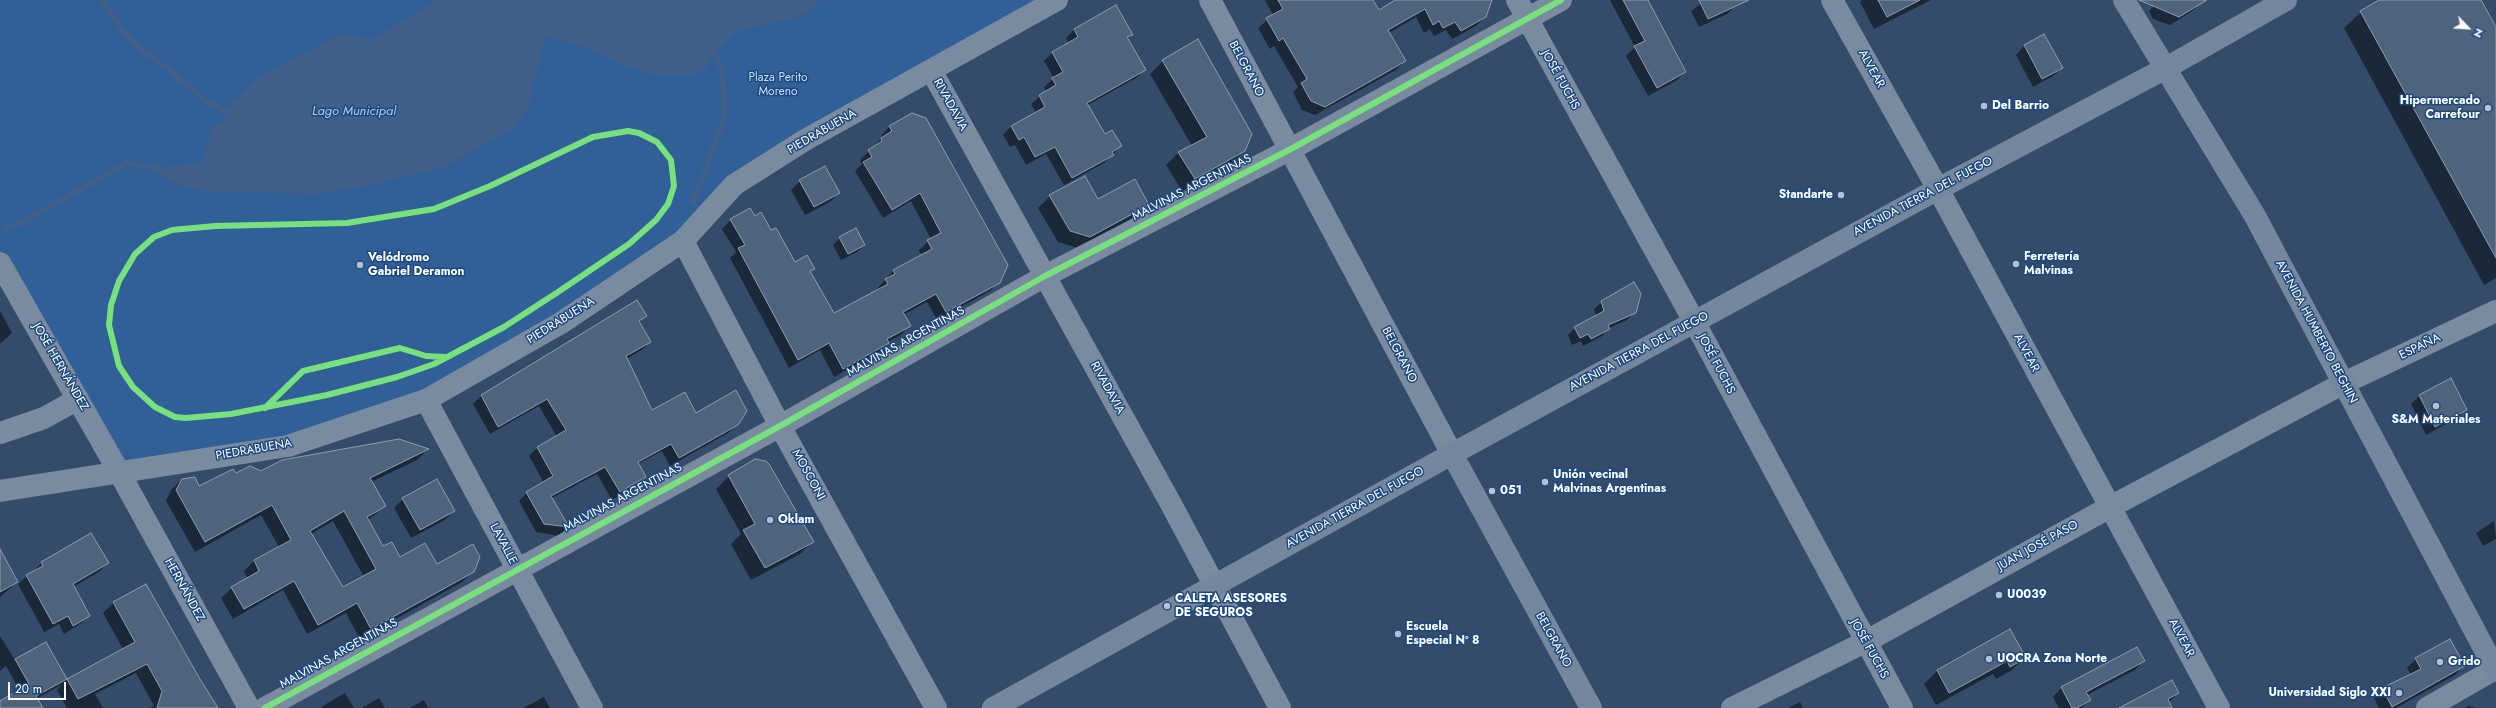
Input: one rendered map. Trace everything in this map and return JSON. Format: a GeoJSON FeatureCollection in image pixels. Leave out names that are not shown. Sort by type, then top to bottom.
{"type":"FeatureCollection","features":[{"type":"Feature","properties":{"kind":"street","name":"PIEDRABUENA"},"geometry":{"type":"LineString","coordinates":[[0,491],[288,446],[426,400],[561,323],[683,241],[734,185],[805,140],[1057,0]]}},
{"type":"Feature","properties":{"kind":"street","name":"BELGRANO"},"geometry":{"type":"LineString","coordinates":[[1210,0],[1452,454],[1591,708]]}},
{"type":"Feature","properties":{"kind":"street","name":"JOSÉ FUCHS"},"geometry":{"type":"LineString","coordinates":[[1517,0],[1695,323],[1865,642],[1902,708]]}},
{"type":"Feature","properties":{"kind":"street","name":"MALVINAS ARGENTINAS"},"geometry":{"type":"LineString","coordinates":[[265,708],[516,569],[780,426],[1045,276],[1289,150],[1561,0]]}},
{"type":"Feature","properties":{"kind":"street","name":"ALVEAR"},"geometry":{"type":"LineString","coordinates":[[1832,0],[1938,189],[2218,708]]}},
{"type":"Feature","properties":{"kind":"street","name":"AVENIDA HUMBERTO BEGHIN"},"geometry":{"type":"LineString","coordinates":[[2124,0],[2255,216],[2496,670]]}},
{"type":"Feature","properties":{"kind":"street","name":"AVENIDA TIERRA DEL FUEGO"},"geometry":{"type":"LineString","coordinates":[[993,708],[1452,454],[1695,323],[1938,189],[2166,68],[2286,0]]}},
{"type":"Feature","properties":{"kind":"street","name":"RIVADAVIA"},"geometry":{"type":"LineString","coordinates":[[931,70],[1171,504],[1280,708]]}},
{"type":"Feature","properties":{"kind":"street","name":"MOSCONI"},"geometry":{"type":"LineString","coordinates":[[683,241],[780,426],[936,708]]}},
{"type":"Feature","properties":{"kind":"street","name":"JOSÉ HERNÁNDEZ"},"geometry":{"type":"LineString","coordinates":[[0,263],[119,472]]}},
{"type":"Feature","properties":{"kind":"street","name":"ESPAÑA"},"geometry":{"type":"LineString","coordinates":[[2344,384],[2496,311]]}},
{"type":"Feature","properties":{"kind":"street","name":"JUAN JOSÉ PASO"},"geometry":{"type":"LineString","coordinates":[[1732,708],[1865,642],[2110,508],[2344,384]]}},
{"type":"Feature","properties":{"kind":"street"},"geometry":{"type":"LineString","coordinates":[[0,433],[44,418],[78,399]]}},
{"type":"Feature","properties":{"kind":"street","name":"LAVALLE"},"geometry":{"type":"LineString","coordinates":[[426,400],[592,708]]}},
{"type":"Feature","properties":{"kind":"street","name":"HERNÁNDEZ"},"geometry":{"type":"LineString","coordinates":[[119,472],[249,708]]}},
{"type":"Feature","properties":{"kind":"street"},"geometry":{"type":"LineString","coordinates":[[2427,708],[2496,670]]}},
{"type":"Feature","properties":{"kind":"green space","name":"Plaza Perito Moreno"},"geometry":{"type":"Polygon","coordinates":[[[0,0],[1057,0],[805,140],[683,241],[426,400],[288,446],[119,472],[0,263],[0,0]]]}},
{"type":"Feature","properties":{"kind":"water","name":"Lago Municipal"},"geometry":{"type":"Polygon","coordinates":[[[437,0],[822,0],[804,15],[735,32],[714,53],[706,69],[694,75],[655,75],[630,68],[591,50],[558,39],[545,37],[529,104],[523,115],[511,130],[444,167],[359,188],[316,194],[206,191],[189,188],[168,180],[148,167],[153,163],[165,167],[198,163],[204,159],[212,126],[224,122],[230,103],[261,76],[341,34],[372,39],[437,0]]]}},
{"type":"Feature","properties":{"kind":"building"},"geometry":{"type":"Polygon","coordinates":[[[1278,0],[1373,0],[1379,10],[1395,0],[1492,0],[1486,17],[1461,31],[1455,22],[1443,28],[1439,21],[1433,25],[1425,9],[1388,30],[1406,61],[1325,107],[1311,101],[1301,83],[1307,79],[1283,38],[1279,41],[1266,18],[1283,9],[1278,0]]]}},
{"type":"Feature","properties":{"kind":"building"},"geometry":{"type":"Polygon","coordinates":[[[1623,0],[1648,0],[1686,72],[1657,88],[1634,46],[1645,41],[1623,0]]]}},
{"type":"Feature","properties":{"kind":"building"},"geometry":{"type":"Polygon","coordinates":[[[1699,0],[1749,0],[1708,19],[1699,0]]]}},
{"type":"Feature","properties":{"kind":"building"},"geometry":{"type":"Polygon","coordinates":[[[1878,0],[1920,0],[1887,17],[1878,0]]]}},
{"type":"Feature","properties":{"kind":"building"},"geometry":{"type":"Polygon","coordinates":[[[2139,0],[2207,0],[2179,17],[2139,0]]]}},
{"type":"Feature","properties":{"kind":"building"},"geometry":{"type":"Polygon","coordinates":[[[2379,0],[2481,0],[2496,27],[2496,258],[2360,11],[2379,0]]]}},
{"type":"Feature","properties":{"kind":"building"},"geometry":{"type":"Polygon","coordinates":[[[1116,5],[1133,35],[1127,37],[1146,70],[1087,103],[1105,134],[1112,130],[1122,146],[1112,152],[1114,155],[1072,178],[1055,147],[1035,157],[1024,137],[1019,140],[1011,126],[1045,107],[1039,95],[1056,85],[1052,78],[1063,72],[1052,52],[1078,37],[1074,29],[1116,5]]]}},
{"type":"Feature","properties":{"kind":"building"},"geometry":{"type":"Polygon","coordinates":[[[2044,34],[2063,68],[2042,79],[2024,45],[2044,34]]]}},
{"type":"Feature","properties":{"kind":"building"},"geometry":{"type":"Polygon","coordinates":[[[1198,39],[1252,134],[1245,151],[1195,179],[1178,152],[1207,137],[1162,60],[1198,39]]]}},
{"type":"Feature","properties":{"kind":"building"},"geometry":{"type":"Polygon","coordinates":[[[912,113],[926,118],[1008,265],[1000,283],[946,312],[936,294],[903,312],[911,326],[887,339],[889,343],[843,369],[829,343],[798,360],[738,248],[745,245],[730,219],[750,208],[755,216],[761,212],[771,230],[776,228],[795,262],[807,255],[815,269],[810,271],[834,313],[888,284],[885,279],[895,274],[893,270],[932,249],[927,240],[941,233],[920,193],[892,210],[863,162],[872,157],[868,150],[882,141],[881,138],[892,131],[889,126],[912,113]]]}},
{"type":"Feature","properties":{"kind":"building"},"geometry":{"type":"Polygon","coordinates":[[[825,166],[840,193],[814,207],[799,180],[825,166]]]}},
{"type":"Feature","properties":{"kind":"building"},"geometry":{"type":"Polygon","coordinates":[[[1085,176],[1098,199],[1135,179],[1149,205],[1090,237],[1070,231],[1049,195],[1085,176]]]}},
{"type":"Feature","properties":{"kind":"building"},"geometry":{"type":"Polygon","coordinates":[[[856,228],[865,245],[848,254],[839,237],[856,228]]]}},
{"type":"Feature","properties":{"kind":"building"},"geometry":{"type":"Polygon","coordinates":[[[1634,282],[1641,294],[1636,313],[1608,325],[1610,329],[1591,339],[1588,334],[1580,338],[1574,327],[1604,311],[1601,301],[1634,282]]]}},
{"type":"Feature","properties":{"kind":"building"},"geometry":{"type":"Polygon","coordinates":[[[637,300],[647,316],[639,321],[651,342],[626,356],[652,410],[685,392],[696,413],[736,390],[747,411],[738,425],[679,458],[671,444],[638,462],[646,477],[620,492],[605,467],[551,496],[569,527],[544,524],[526,492],[553,476],[537,447],[566,430],[547,399],[498,427],[481,395],[637,300]]]}},
{"type":"Feature","properties":{"kind":"building"},"geometry":{"type":"Polygon","coordinates":[[[2451,378],[2467,410],[2435,427],[2419,395],[2451,378]]]}},
{"type":"Feature","properties":{"kind":"building"},"geometry":{"type":"Polygon","coordinates":[[[399,439],[429,449],[370,478],[386,506],[367,517],[383,546],[392,542],[400,557],[425,543],[437,564],[473,544],[480,557],[474,572],[371,629],[357,603],[318,625],[294,581],[244,609],[231,587],[259,571],[254,560],[291,540],[272,505],[205,542],[176,490],[182,479],[195,477],[199,486],[233,469],[236,473],[250,466],[261,471],[282,460],[399,439]],[[344,511],[310,531],[343,587],[376,569],[344,511]]]}},
{"type":"Feature","properties":{"kind":"building"},"geometry":{"type":"Polygon","coordinates":[[[755,459],[766,461],[769,464],[814,542],[765,568],[743,530],[755,524],[728,475],[755,459]]]}},
{"type":"Feature","properties":{"kind":"building"},"geometry":{"type":"Polygon","coordinates":[[[437,479],[455,511],[420,530],[402,498],[437,479]]]}},
{"type":"Feature","properties":{"kind":"building"},"geometry":{"type":"Polygon","coordinates":[[[91,533],[109,563],[73,584],[90,616],[73,626],[68,616],[53,624],[26,575],[43,566],[41,562],[91,533]]]}},
{"type":"Feature","properties":{"kind":"building"},"geometry":{"type":"Polygon","coordinates":[[[0,549],[18,582],[0,592],[0,549]]]}},
{"type":"Feature","properties":{"kind":"building"},"geometry":{"type":"Polygon","coordinates":[[[146,584],[218,708],[157,708],[162,691],[147,664],[78,699],[67,679],[135,642],[113,602],[146,584]]]}},
{"type":"Feature","properties":{"kind":"building","name":"UOCRA Zona Norte"},"geometry":{"type":"Polygon","coordinates":[[[2010,629],[2026,658],[2010,667],[2007,661],[1949,693],[1937,670],[2010,629]]]}},
{"type":"Feature","properties":{"kind":"building"},"geometry":{"type":"Polygon","coordinates":[[[2450,639],[2465,666],[2392,707],[2382,688],[2421,669],[2415,658],[2450,639]]]}},
{"type":"Feature","properties":{"kind":"building"},"geometry":{"type":"Polygon","coordinates":[[[46,642],[67,679],[36,696],[43,708],[0,708],[0,701],[29,684],[15,659],[46,642]]]}},
{"type":"Feature","properties":{"kind":"building"},"geometry":{"type":"Polygon","coordinates":[[[2137,647],[2145,661],[2086,692],[2091,700],[2077,708],[2072,708],[2061,687],[2137,647]]]}},
{"type":"Feature","properties":{"kind":"building"},"geometry":{"type":"Polygon","coordinates":[[[2172,680],[2179,693],[2168,699],[2172,708],[2119,708],[2172,680]]]}},
{"type":"Feature","properties":{"kind":"waterway"},"geometry":{"type":"LineString","coordinates":[[102,0],[120,27],[143,51],[167,68],[206,101],[227,112]]}},
{"type":"Feature","properties":{"kind":"waterway"},"geometry":{"type":"LineString","coordinates":[[693,203],[725,115],[722,69],[714,53]]}},
{"type":"Feature","properties":{"kind":"waterway"},"geometry":{"type":"LineString","coordinates":[[6,228],[24,221],[127,163],[148,167]]}},
{"type":"Feature","properties":{"kind":"cycle path"},"geometry":{"type":"LineString","coordinates":[[265,708],[780,426],[1045,276],[1289,150],[1561,0]]}},
{"type":"Feature","properties":{"kind":"cycle path"},"geometry":{"type":"LineString","coordinates":[[628,131],[639,133],[657,142],[671,160],[674,186],[668,204],[656,220],[629,244],[558,292],[504,327],[434,364],[397,377],[327,395],[231,414],[186,418],[175,417],[155,407],[133,387],[119,366],[109,325],[111,305],[119,281],[135,254],[154,237],[172,230],[215,226],[347,223],[434,209],[490,186],[593,137],[628,131]]}},
{"type":"Feature","properties":{"kind":"cycle path"},"geometry":{"type":"LineString","coordinates":[[265,408],[303,371],[400,348],[426,356],[446,357]]}},
{"type":"Feature","properties":{"kind":"place","name":"Del Barrio"},"geometry":{"type":"Point","coordinates":[1984,106]}},
{"type":"Feature","properties":{"kind":"place","name":"Hipermercado Carrefour"},"geometry":{"type":"Point","coordinates":[2488,108]}},
{"type":"Feature","properties":{"kind":"place","name":"Standarte"},"geometry":{"type":"Point","coordinates":[1841,195]}},
{"type":"Feature","properties":{"kind":"place","name":"Ferretería Malvinas"},"geometry":{"type":"Point","coordinates":[2016,264]}},
{"type":"Feature","properties":{"kind":"place","name":"Velódromo Gabriel Deramon"},"geometry":{"type":"Point","coordinates":[360,265]}},
{"type":"Feature","properties":{"kind":"place","name":"S&M Materiales"},"geometry":{"type":"Point","coordinates":[2436,406]}},
{"type":"Feature","properties":{"kind":"place","name":"Unión vecinal Malvinas Argentinas"},"geometry":{"type":"Point","coordinates":[1545,482]}},
{"type":"Feature","properties":{"kind":"place","name":"051"},"geometry":{"type":"Point","coordinates":[1492,491]}},
{"type":"Feature","properties":{"kind":"place","name":"Oklam"},"geometry":{"type":"Point","coordinates":[770,520]}},
{"type":"Feature","properties":{"kind":"place","name":"U0039"},"geometry":{"type":"Point","coordinates":[1999,595]}},
{"type":"Feature","properties":{"kind":"place","name":"CALETA ASESORES DE SEGUROS"},"geometry":{"type":"Point","coordinates":[1167,606]}},
{"type":"Feature","properties":{"kind":"place","name":"Escuela Especial Nº 8"},"geometry":{"type":"Point","coordinates":[1398,634]}},
{"type":"Feature","properties":{"kind":"place","name":"UOCRA Zona Norte"},"geometry":{"type":"Point","coordinates":[1989,659]}},
{"type":"Feature","properties":{"kind":"place","name":"Grido"},"geometry":{"type":"Point","coordinates":[2440,662]}},
{"type":"Feature","properties":{"kind":"place","name":"Universidad Siglo XXI"},"geometry":{"type":"Point","coordinates":[2399,693]}}]}
